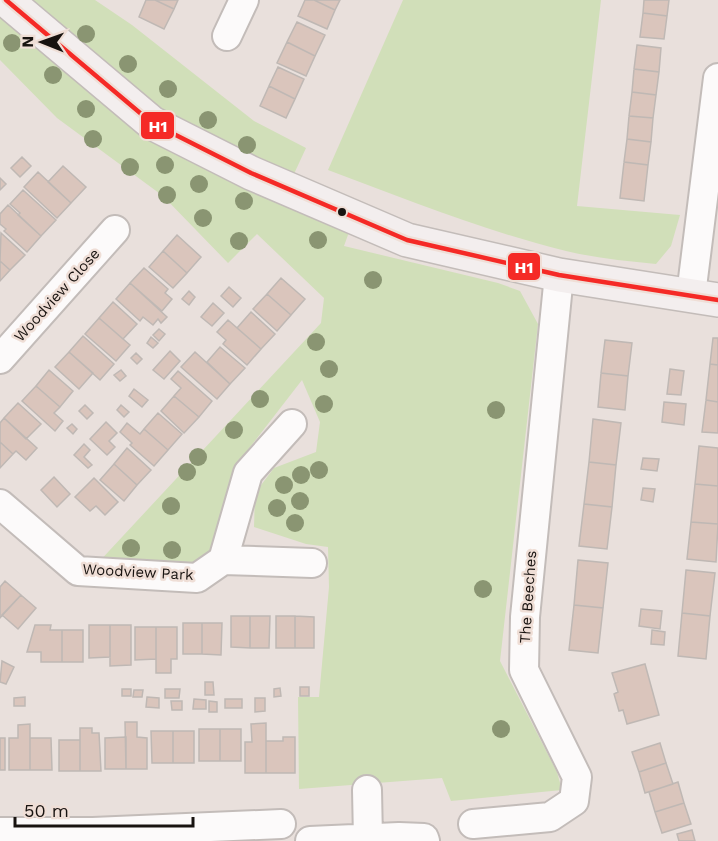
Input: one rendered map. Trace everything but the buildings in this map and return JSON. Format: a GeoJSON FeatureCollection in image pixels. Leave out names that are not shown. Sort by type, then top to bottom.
{"type":"FeatureCollection","features":[{"type":"Feature","properties":{"kind":"main road"},"geometry":{"type":"LineString","coordinates":[[6,0],[152,123],[251,173],[407,240],[559,275],[704,297]]}},
{"type":"Feature","properties":{"kind":"street"},"geometry":{"type":"LineString","coordinates":[[227,36],[244,0]]}},
{"type":"Feature","properties":{"kind":"street"},"geometry":{"type":"LineString","coordinates":[[704,297],[718,78]]}},
{"type":"Feature","properties":{"kind":"street","name":"Woodview Close"},"geometry":{"type":"LineString","coordinates":[[0,359],[115,230]]}},
{"type":"Feature","properties":{"kind":"street","name":"The Beeches"},"geometry":{"type":"LineString","coordinates":[[473,824],[550,817],[574,801],[577,777],[524,670],[525,617],[559,275]]}},
{"type":"Feature","properties":{"kind":"street"},"geometry":{"type":"LineString","coordinates":[[292,424],[248,473],[223,560],[312,563]]}},
{"type":"Feature","properties":{"kind":"street","name":"Woodview Park"},"geometry":{"type":"LineString","coordinates":[[0,504],[78,571],[196,578],[223,560]]}},
{"type":"Feature","properties":{"kind":"street"},"geometry":{"type":"LineString","coordinates":[[367,790],[368,839]]}},
{"type":"Feature","properties":{"kind":"street"},"geometry":{"type":"LineString","coordinates":[[0,832],[94,837],[281,824]]}},
{"type":"Feature","properties":{"kind":"street"},"geometry":{"type":"LineString","coordinates":[[310,841],[399,837],[424,838],[425,841]]}},
{"type":"Feature","properties":{"kind":"green space"},"geometry":{"type":"Polygon","coordinates":[[[0,0],[95,0],[132,25],[254,121],[306,148],[287,189],[354,218],[344,246],[498,283],[520,291],[538,324],[500,661],[557,772],[562,790],[451,801],[442,778],[299,789],[298,697],[319,697],[329,587],[328,547],[306,544],[254,527],[255,493],[274,468],[316,452],[320,422],[302,380],[237,464],[222,546],[191,568],[96,565],[321,323],[324,298],[257,234],[228,263],[163,196],[57,118],[0,60],[0,0]]]}},
{"type":"Feature","properties":{"kind":"green space"},"geometry":{"type":"Polygon","coordinates":[[[403,0],[601,0],[577,206],[680,215],[671,246],[656,264],[588,256],[535,243],[445,214],[328,170],[403,0]]]}},
{"type":"Feature","properties":{"kind":"transit line","name":"H1"},"geometry":{"type":"LineString","coordinates":[[6,0],[152,123],[251,173],[407,240],[559,275],[718,300]]}}]}
